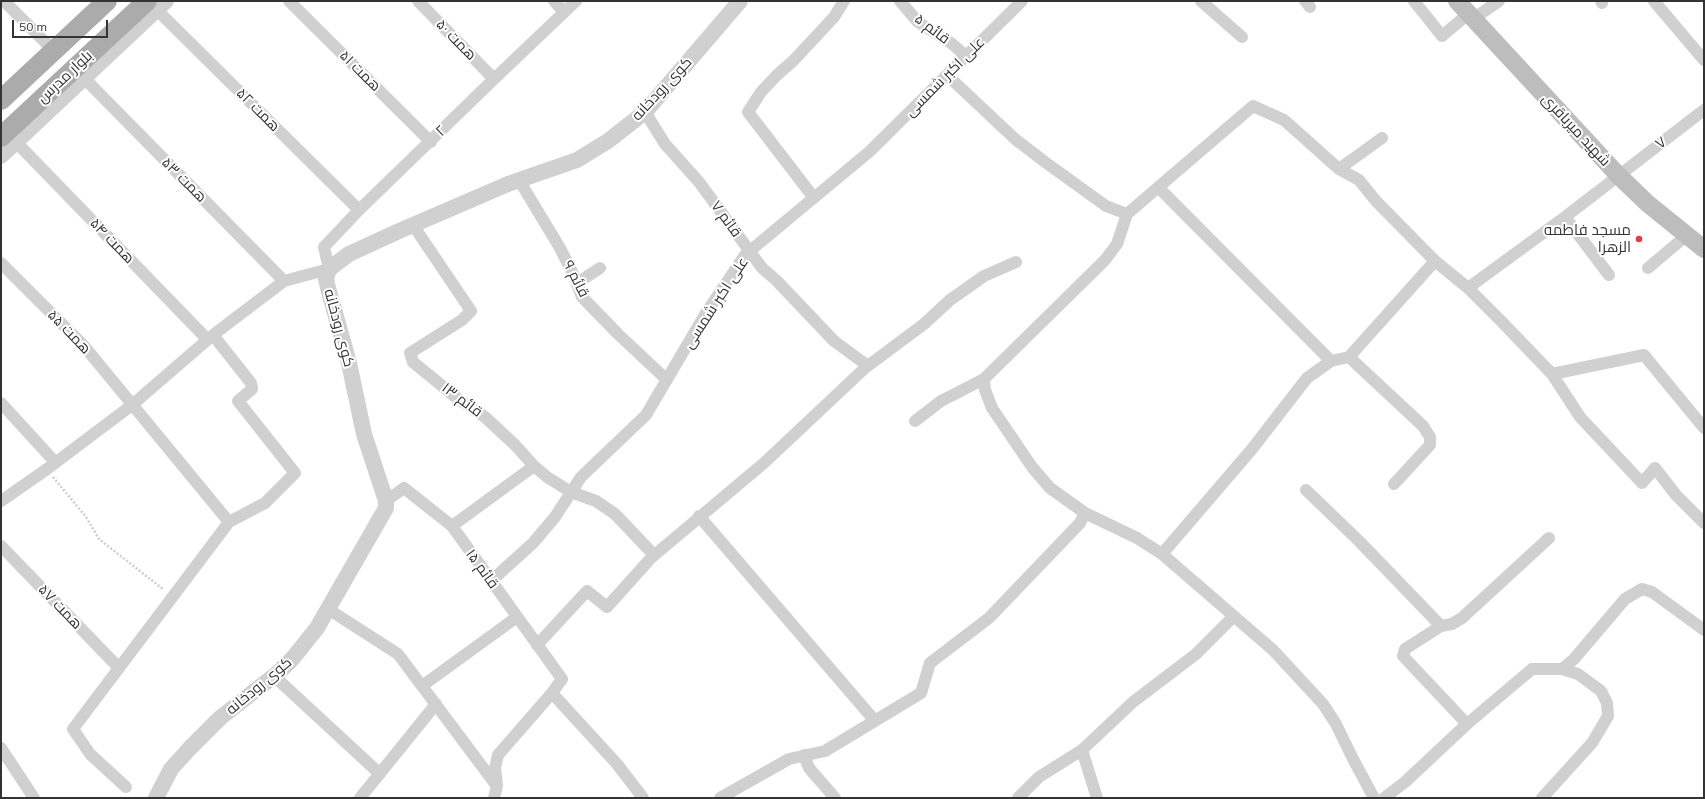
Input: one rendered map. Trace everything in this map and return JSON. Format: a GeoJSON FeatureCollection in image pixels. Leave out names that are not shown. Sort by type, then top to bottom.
{"type":"FeatureCollection","features":[{"type":"Feature","properties":{"kind":"main road","name":"بلوار مدرس"},"geometry":{"type":"LineString","coordinates":[[1,100],[107,1]]}},
{"type":"Feature","properties":{"kind":"main road","name":"بلوار مدرس"},"geometry":{"type":"LineString","coordinates":[[9,139],[157,4]]}},
{"type":"Feature","properties":{"kind":"main road","name":"شهید میرباقری"},"geometry":{"type":"LineString","coordinates":[[1466,11],[1618,175],[1648,203],[1704,249]]}},
{"type":"Feature","properties":{"kind":"street"},"geometry":{"type":"LineString","coordinates":[[4,1],[47,44]]}},
{"type":"Feature","properties":{"kind":"street"},"geometry":{"type":"LineString","coordinates":[[1,86],[93,1]]}},
{"type":"Feature","properties":{"kind":"street","name":"همت ۵۱"},"geometry":{"type":"LineString","coordinates":[[289,1],[431,142]]}},
{"type":"Feature","properties":{"kind":"street","name":"همت ۵۰"},"geometry":{"type":"LineString","coordinates":[[418,1],[494,79]]}},
{"type":"Feature","properties":{"kind":"street"},"geometry":{"type":"LineString","coordinates":[[554,1],[564,12]]}},
{"type":"Feature","properties":{"kind":"street","name":"۲"},"geometry":{"type":"LineString","coordinates":[[329,269],[324,246],[359,210],[576,1]]}},
{"type":"Feature","properties":{"kind":"street","name":"کوی رودخانه"},"geometry":{"type":"LineString","coordinates":[[156,798],[171,769],[190,748],[220,718],[274,676],[293,658],[317,628],[386,508],[386,501],[364,434],[349,363],[328,288],[326,279],[329,269],[349,254],[519,180],[577,160],[608,142],[645,112],[740,1]]}},
{"type":"Feature","properties":{"kind":"street"},"geometry":{"type":"LineString","coordinates":[[814,198],[748,112],[771,80],[794,60],[834,17],[844,1]]}},
{"type":"Feature","properties":{"kind":"street","name":"قائم ۵"},"geometry":{"type":"LineString","coordinates":[[900,1],[918,22],[951,43],[966,56]]}},
{"type":"Feature","properties":{"kind":"street","name":"علی اکبر شمسی"},"geometry":{"type":"LineString","coordinates":[[492,581],[533,542],[555,517],[581,477],[646,415],[706,313],[745,255],[869,152],[1022,1]]}},
{"type":"Feature","properties":{"kind":"street"},"geometry":{"type":"LineString","coordinates":[[1201,1],[1242,37]]}},
{"type":"Feature","properties":{"kind":"street"},"geometry":{"type":"LineString","coordinates":[[1414,1],[1442,36],[1466,11],[1499,1]]}},
{"type":"Feature","properties":{"kind":"street"},"geometry":{"type":"LineString","coordinates":[[1654,1],[1704,60]]}},
{"type":"Feature","properties":{"kind":"street"},"geometry":{"type":"LineString","coordinates":[[1,156],[9,139],[84,78],[157,4]]}},
{"type":"Feature","properties":{"kind":"street","name":"همت ۵۲"},"geometry":{"type":"LineString","coordinates":[[157,4],[359,210]]}},
{"type":"Feature","properties":{"kind":"street"},"geometry":{"type":"LineString","coordinates":[[946,75],[1015,139],[1106,206],[1127,214]]}},
{"type":"Feature","properties":{"kind":"street","name":"همت ۵۳"},"geometry":{"type":"LineString","coordinates":[[84,78],[284,281]]}},
{"type":"Feature","properties":{"kind":"street"},"geometry":{"type":"LineString","coordinates":[[915,421],[941,401],[984,379],[1105,260],[1117,244],[1127,214],[1253,106],[1284,120],[1339,169],[1359,180],[1376,201],[1435,261],[1468,288],[1552,374],[1580,417],[1642,483],[1655,468],[1676,495],[1704,523]]}},
{"type":"Feature","properties":{"kind":"street","name":"۷"},"geometry":{"type":"LineString","coordinates":[[1468,288],[1565,217],[1704,110]]}},
{"type":"Feature","properties":{"kind":"street","name":"قائم ۷"},"geometry":{"type":"LineString","coordinates":[[645,112],[665,144],[699,182],[762,268],[776,280],[834,341],[868,366]]}},
{"type":"Feature","properties":{"kind":"street"},"geometry":{"type":"LineString","coordinates":[[1339,169],[1382,138]]}},
{"type":"Feature","properties":{"kind":"street","name":"همت ۵۴"},"geometry":{"type":"LineString","coordinates":[[9,139],[210,337],[251,383],[252,389],[238,401],[295,473],[265,503],[229,522]]}},
{"type":"Feature","properties":{"kind":"street","name":"قائم ۹"},"geometry":{"type":"LineString","coordinates":[[519,180],[560,248],[582,297],[618,334],[667,380]]}},
{"type":"Feature","properties":{"kind":"street"},"geometry":{"type":"LineString","coordinates":[[1158,187],[1331,361]]}},
{"type":"Feature","properties":{"kind":"street"},"geometry":{"type":"LineString","coordinates":[[1565,217],[1609,275]]}},
{"type":"Feature","properties":{"kind":"street","name":"قائم ۱۳"},"geometry":{"type":"LineString","coordinates":[[413,225],[471,311],[462,320],[410,353],[413,362],[458,398],[485,417],[547,477],[571,492],[596,501],[615,514],[654,555]]}},
{"type":"Feature","properties":{"kind":"street"},"geometry":{"type":"LineString","coordinates":[[1648,268],[1687,235]]}},
{"type":"Feature","properties":{"kind":"street"},"geometry":{"type":"LineString","coordinates":[[1162,554],[1252,449],[1307,378],[1331,361],[1349,357],[1435,261]]}},
{"type":"Feature","properties":{"kind":"street"},"geometry":{"type":"LineString","coordinates":[[537,645],[587,591],[607,607],[654,555],[764,462],[868,366],[924,324],[950,300],[984,276],[1016,262]]}},
{"type":"Feature","properties":{"kind":"street","name":"همت ۵۵"},"geometry":{"type":"LineString","coordinates":[[1,263],[84,346],[229,522]]}},
{"type":"Feature","properties":{"kind":"street"},"geometry":{"type":"LineString","coordinates":[[577,283],[600,268]]}},
{"type":"Feature","properties":{"kind":"street"},"geometry":{"type":"LineString","coordinates":[[1,501],[132,405],[210,337],[284,281],[329,269]]}},
{"type":"Feature","properties":{"kind":"street"},"geometry":{"type":"LineString","coordinates":[[1552,374],[1644,355],[1704,428]]}},
{"type":"Feature","properties":{"kind":"street"},"geometry":{"type":"LineString","coordinates":[[1349,357],[1423,426],[1430,437],[1430,445],[1394,484]]}},
{"type":"Feature","properties":{"kind":"street"},"geometry":{"type":"LineString","coordinates":[[984,379],[984,390],[992,408],[1032,467],[1050,488],[1085,513],[1137,538],[1162,554],[1274,650],[1323,704],[1336,724],[1374,798]]}},
{"type":"Feature","properties":{"kind":"street"},"geometry":{"type":"LineString","coordinates":[[1,403],[51,465]]}},
{"type":"Feature","properties":{"kind":"street"},"geometry":{"type":"LineString","coordinates":[[452,526],[534,466]]}},
{"type":"Feature","properties":{"kind":"street","name":"قائم ۱۵"},"geometry":{"type":"LineString","coordinates":[[386,501],[404,488],[452,526],[562,679],[552,693]]}},
{"type":"Feature","properties":{"kind":"street"},"geometry":{"type":"LineString","coordinates":[[1306,490],[1359,541],[1441,626]]}},
{"type":"Feature","properties":{"kind":"street"},"geometry":{"type":"LineString","coordinates":[[720,798],[789,759],[825,751],[921,693],[930,663],[989,618],[1080,523],[1085,513]]}},
{"type":"Feature","properties":{"kind":"street"},"geometry":{"type":"LineString","coordinates":[[699,516],[875,721]]}},
{"type":"Feature","properties":{"kind":"street"},"geometry":{"type":"LineString","coordinates":[[126,787],[90,754],[73,729],[229,522]]}},
{"type":"Feature","properties":{"kind":"street"},"geometry":{"type":"LineString","coordinates":[[1467,724],[1402,656],[1405,649],[1441,626],[1452,624],[1462,618],[1549,538]]}},
{"type":"Feature","properties":{"kind":"street","name":"همت ۵۷"},"geometry":{"type":"LineString","coordinates":[[1,546],[118,668]]}},
{"type":"Feature","properties":{"kind":"street"},"geometry":{"type":"LineString","coordinates":[[1562,669],[1574,659],[1625,599],[1642,589],[1652,592],[1704,630]]}},
{"type":"Feature","properties":{"kind":"street"},"geometry":{"type":"LineString","coordinates":[[328,609],[398,654],[497,786]]}},
{"type":"Feature","properties":{"kind":"street"},"geometry":{"type":"LineString","coordinates":[[1018,798],[1039,777],[1082,750],[1133,702],[1196,654],[1234,616]]}},
{"type":"Feature","properties":{"kind":"street"},"geometry":{"type":"LineString","coordinates":[[422,686],[517,617]]}},
{"type":"Feature","properties":{"kind":"street"},"geometry":{"type":"LineString","coordinates":[[1384,798],[1405,782],[1467,724],[1532,669],[1562,669],[1578,674],[1601,691],[1607,703],[1608,716],[1592,743],[1542,798]]}},
{"type":"Feature","properties":{"kind":"street"},"geometry":{"type":"LineString","coordinates":[[274,676],[380,774]]}},
{"type":"Feature","properties":{"kind":"street"},"geometry":{"type":"LineString","coordinates":[[494,798],[497,786],[495,768],[498,755],[552,693],[617,764],[643,798]]}},
{"type":"Feature","properties":{"kind":"street"},"geometry":{"type":"LineString","coordinates":[[360,798],[436,704]]}},
{"type":"Feature","properties":{"kind":"street"},"geometry":{"type":"LineString","coordinates":[[1,748],[34,798]]}},
{"type":"Feature","properties":{"kind":"street"},"geometry":{"type":"LineString","coordinates":[[1082,750],[1097,798]]}},
{"type":"Feature","properties":{"kind":"street"},"geometry":{"type":"LineString","coordinates":[[804,755],[809,768],[835,798]]}},
{"type":"Feature","properties":{"kind":"path"},"geometry":{"type":"LineString","coordinates":[[51,465],[99,539],[173,597]]}},
{"type":"Feature","properties":{"kind":"place","name":"مسجد فاطمه الزهرا"},"geometry":{"type":"Point","coordinates":[1639,239]}}]}
